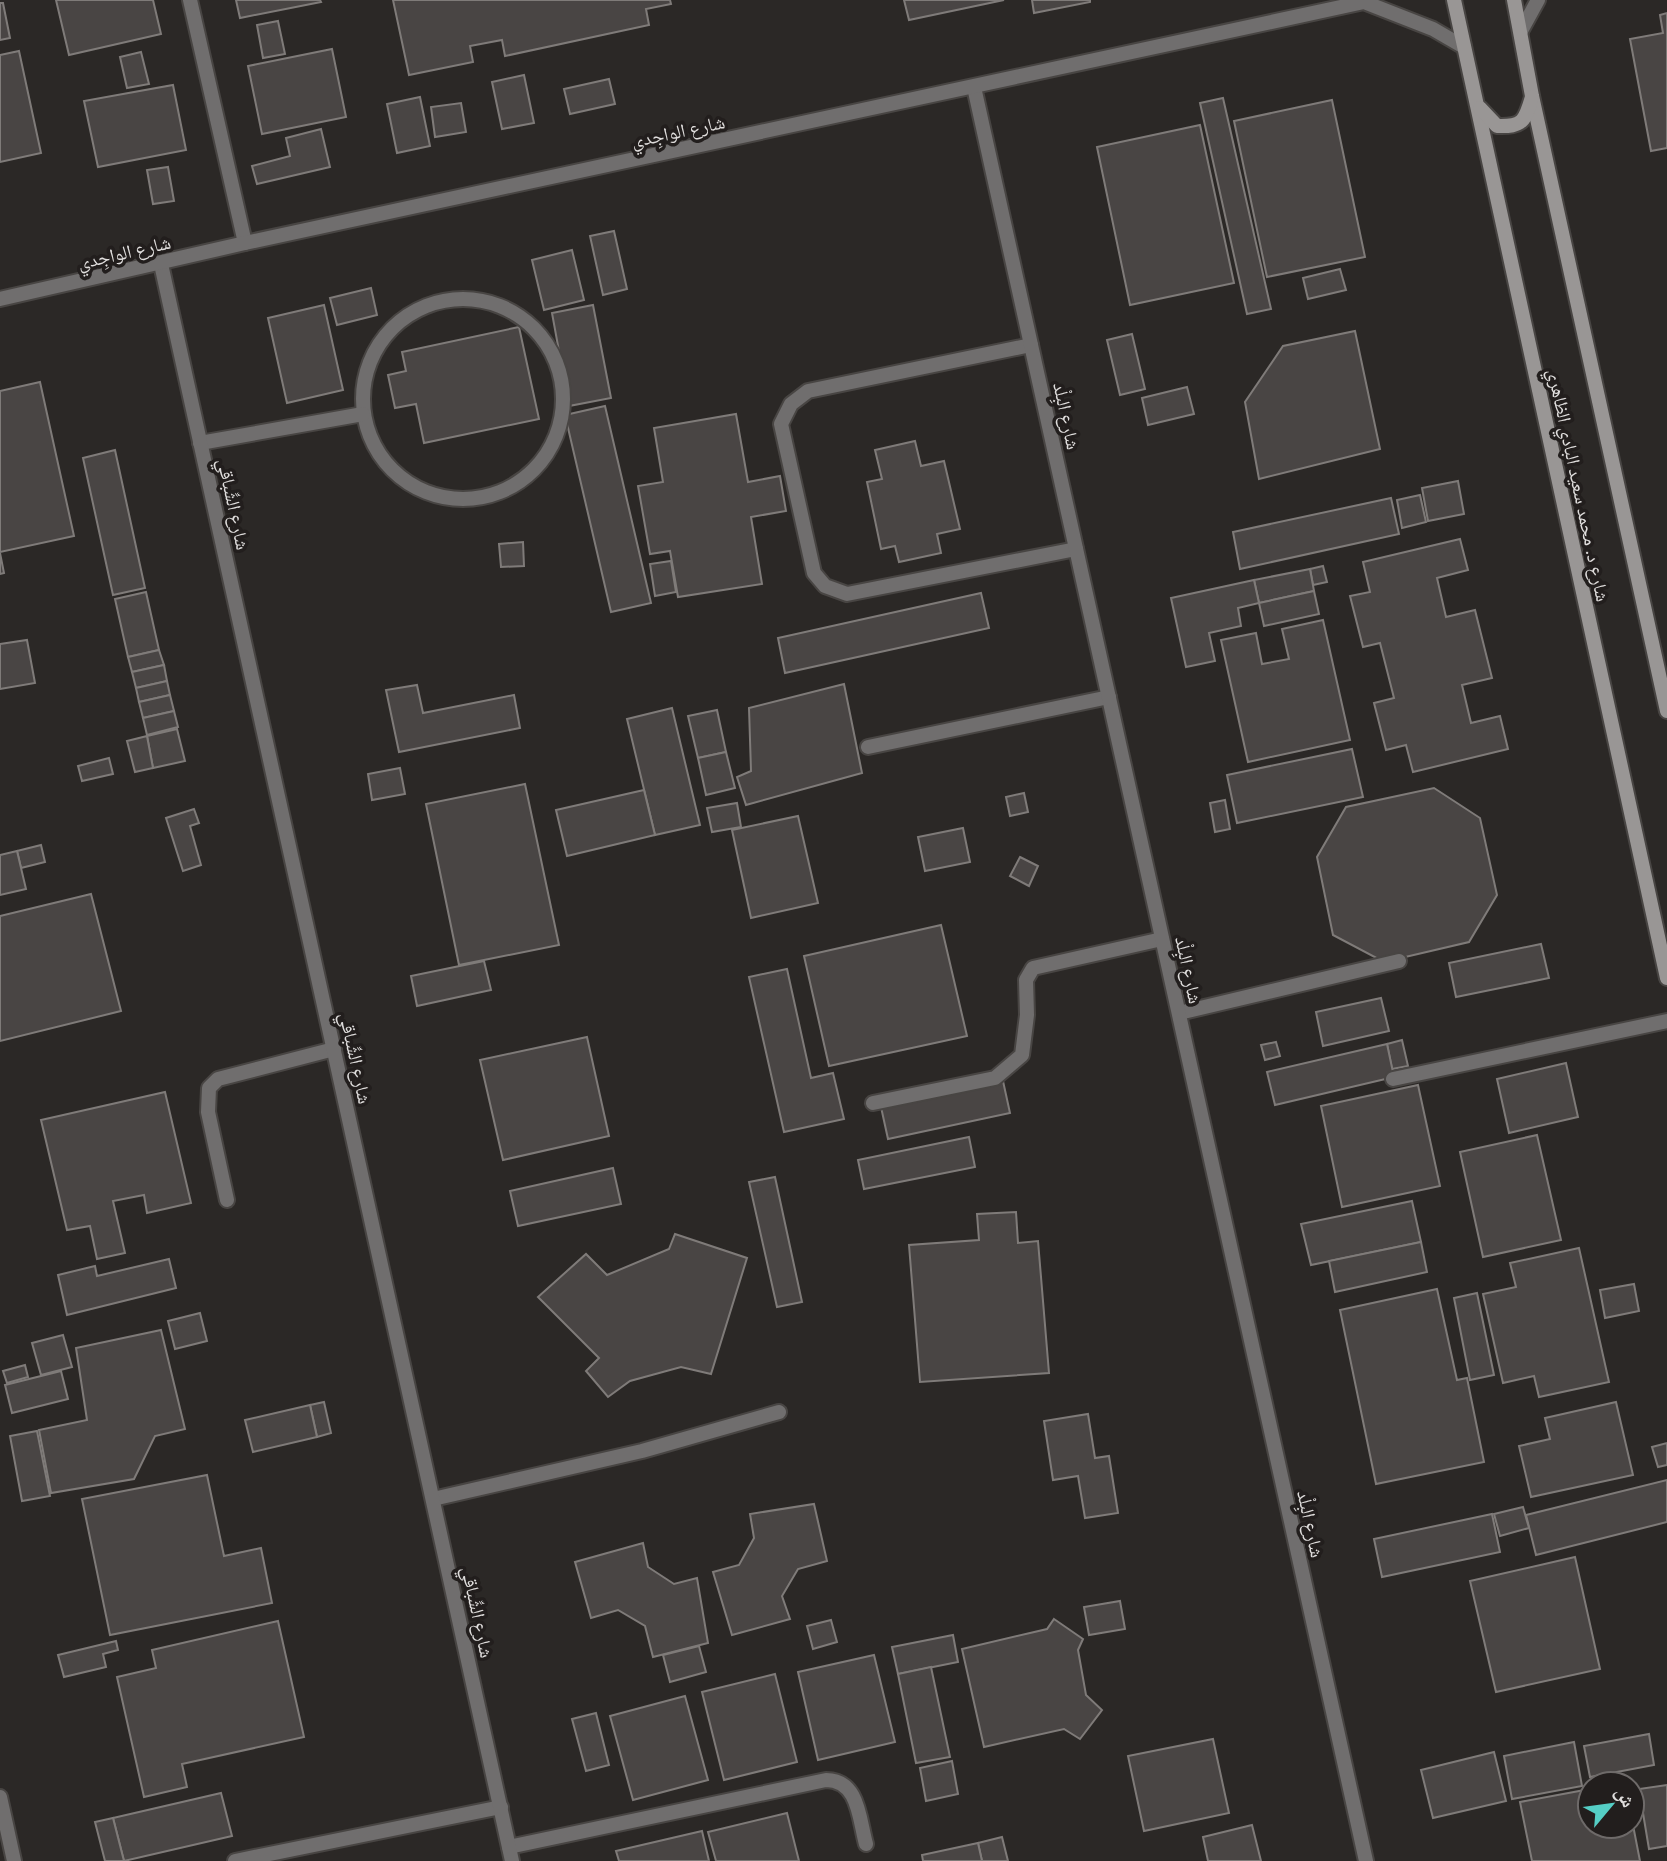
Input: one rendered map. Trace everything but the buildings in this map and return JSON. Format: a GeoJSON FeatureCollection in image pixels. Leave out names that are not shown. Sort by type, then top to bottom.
{"type":"FeatureCollection","features":[{"type":"Feature","properties":{"kind":"street"},"geometry":{"type":"LineString","coordinates":[[190,0],[244,243]]}},
{"type":"Feature","properties":{"kind":"street","name":"شارع د. محمد سعيد البادي الظاهري"},"geometry":{"type":"LineString","coordinates":[[1454,0],[1667,978]]}},
{"type":"Feature","properties":{"kind":"street","name":"شارع د. محمد سعيد البادي الظاهري"},"geometry":{"type":"LineString","coordinates":[[1514,0],[1532,96],[1667,710]]}},
{"type":"Feature","properties":{"kind":"street"},"geometry":{"type":"LineString","coordinates":[[1521,31],[1538,0]]}},
{"type":"Feature","properties":{"kind":"street","name":"شارع الواجِدي"},"geometry":{"type":"LineString","coordinates":[[0,299],[244,243],[1365,1],[1433,29],[1464,47]]}},
{"type":"Feature","properties":{"kind":"street","name":"شارع البِلْد"},"geometry":{"type":"LineString","coordinates":[[974,87],[1366,1861]]}},
{"type":"Feature","properties":{"kind":"street"},"geometry":{"type":"LineString","coordinates":[[1477,104],[1497,126],[1511,126],[1520,124],[1527,114],[1532,96]]}},
{"type":"Feature","properties":{"kind":"street","name":"شارع الشِّباقي"},"geometry":{"type":"LineString","coordinates":[[161,264],[510,1854]]}},
{"type":"Feature","properties":{"kind":"street"},"geometry":{"type":"LineString","coordinates":[[484,298],[528,319],[557,359],[565,407],[550,454],[514,488],[467,501],[419,491],[381,460],[363,414],[366,366],[393,324],[435,300],[484,298]]}},
{"type":"Feature","properties":{"kind":"street"},"geometry":{"type":"LineString","coordinates":[[1031,345],[808,391],[790,404],[781,424],[814,573],[825,586],[846,594],[1076,549]]}},
{"type":"Feature","properties":{"kind":"street"},"geometry":{"type":"LineString","coordinates":[[200,443],[363,414]]}},
{"type":"Feature","properties":{"kind":"street"},"geometry":{"type":"LineString","coordinates":[[868,747],[1109,697]]}},
{"type":"Feature","properties":{"kind":"street"},"geometry":{"type":"LineString","coordinates":[[873,1103],[995,1078],[1022,1055],[1027,1015],[1027,980],[1033,968],[1162,939]]}},
{"type":"Feature","properties":{"kind":"street"},"geometry":{"type":"LineString","coordinates":[[1179,1013],[1399,961]]}},
{"type":"Feature","properties":{"kind":"street"},"geometry":{"type":"LineString","coordinates":[[1393,1079],[1667,1021]]}},
{"type":"Feature","properties":{"kind":"street"},"geometry":{"type":"LineString","coordinates":[[227,1200],[208,1112],[208,1088],[218,1079],[334,1049]]}},
{"type":"Feature","properties":{"kind":"street"},"geometry":{"type":"LineString","coordinates":[[433,1499],[642,1451],[779,1412]]}},
{"type":"Feature","properties":{"kind":"street"},"geometry":{"type":"LineString","coordinates":[[510,1854],[826,1780],[842,1782],[853,1794],[866,1844]]}},
{"type":"Feature","properties":{"kind":"street"},"geometry":{"type":"LineString","coordinates":[[0,1797],[14,1861]]}},
{"type":"Feature","properties":{"kind":"street"},"geometry":{"type":"LineString","coordinates":[[234,1861],[501,1807]]}}]}
